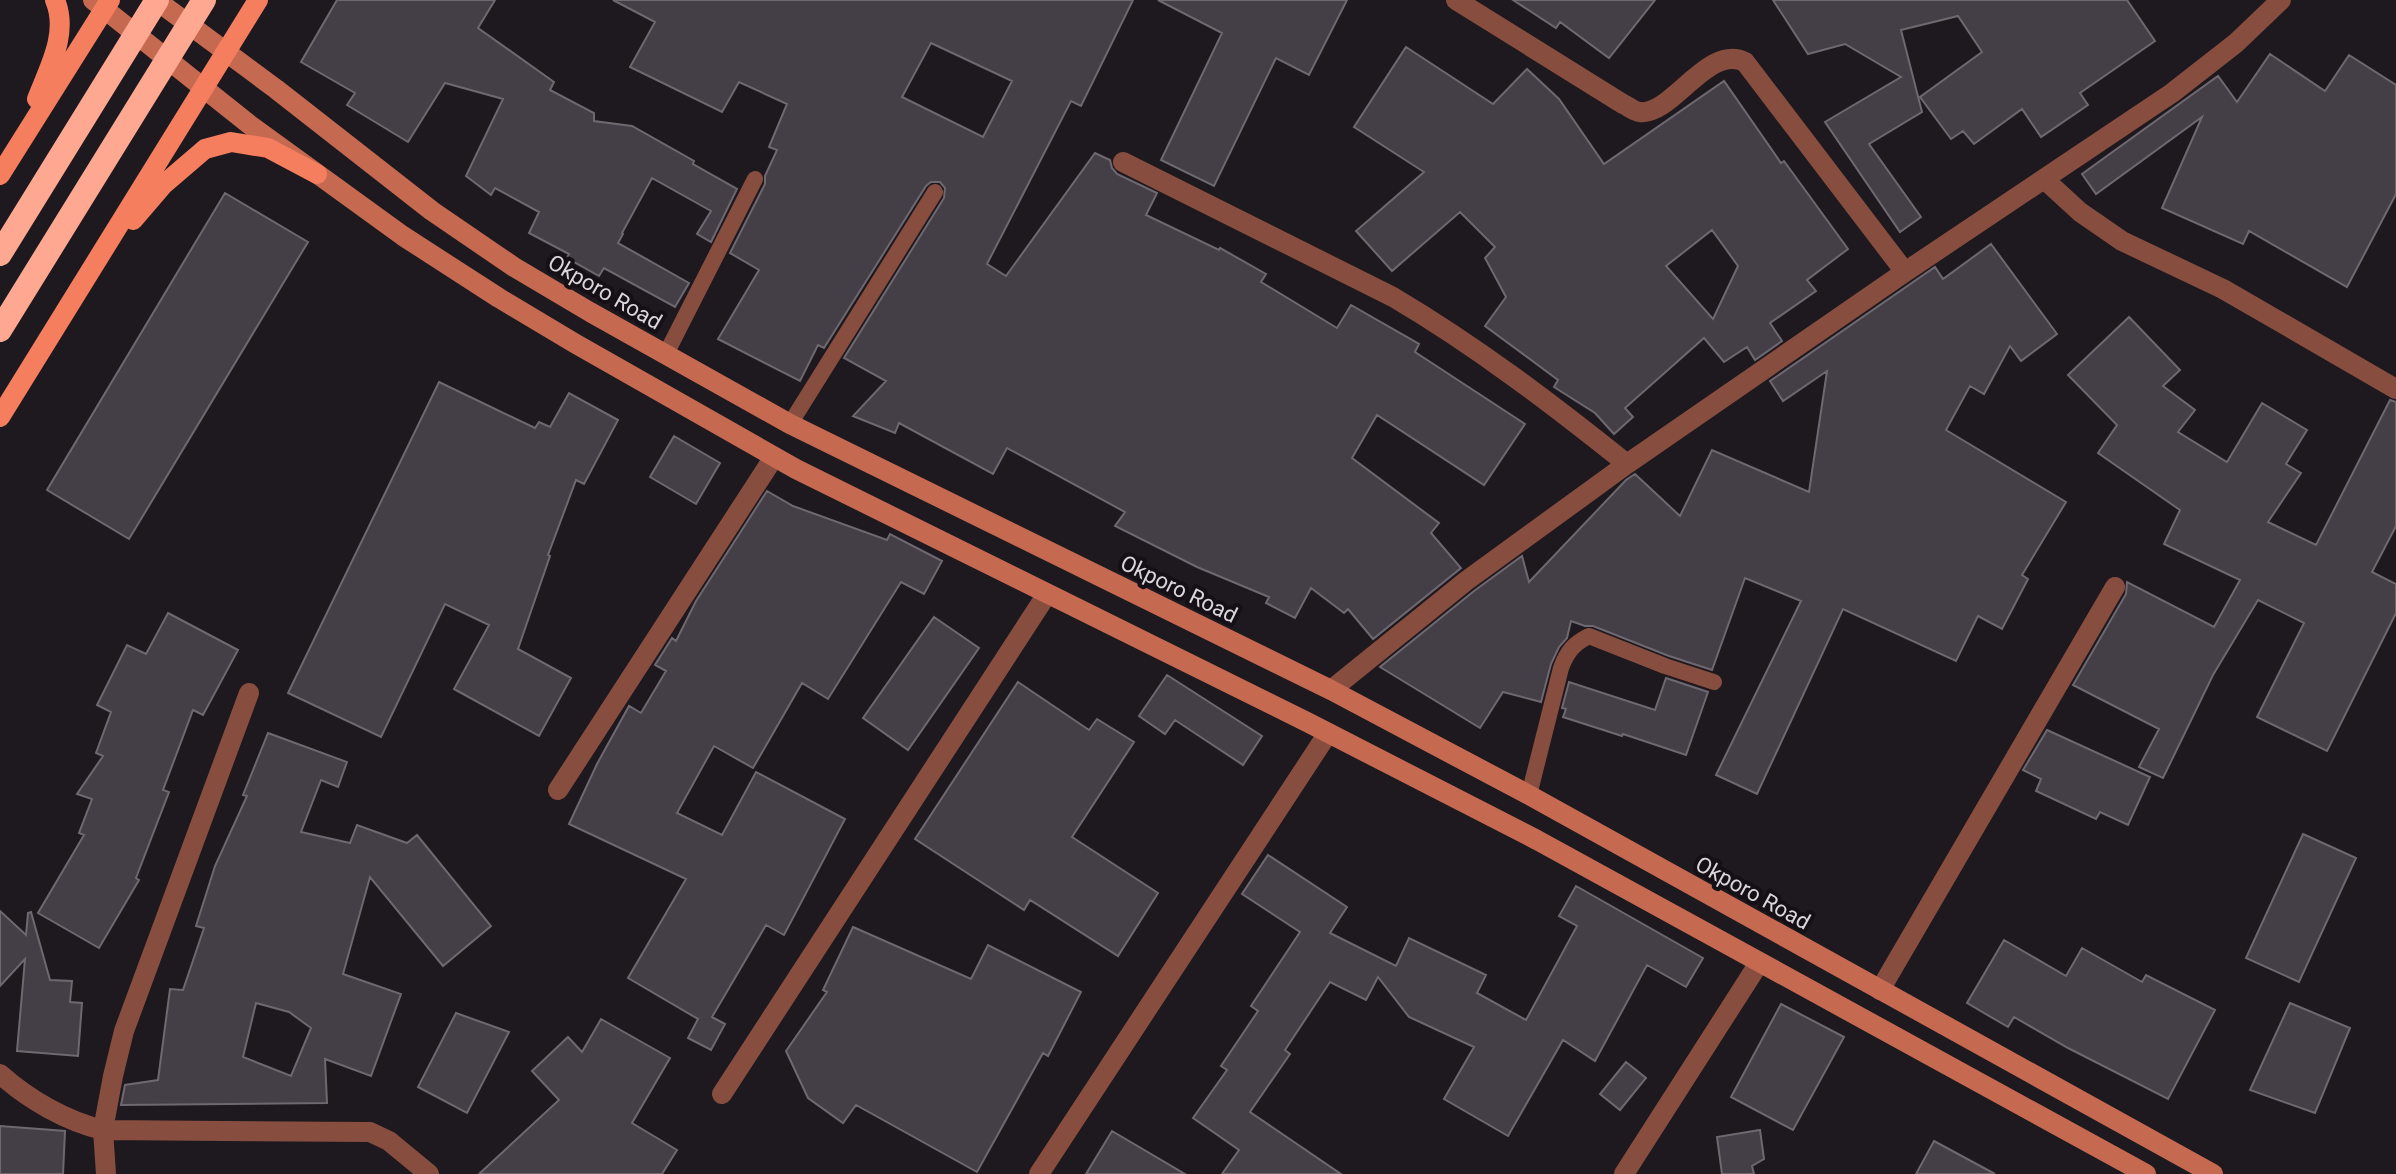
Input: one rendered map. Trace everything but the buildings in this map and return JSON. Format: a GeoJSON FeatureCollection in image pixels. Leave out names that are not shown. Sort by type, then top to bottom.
{"type":"FeatureCollection","features":[{"type":"Feature","properties":{"kind":"highway"},"geometry":{"type":"LineString","coordinates":[[0,254],[157,0]]}},
{"type":"Feature","properties":{"kind":"highway"},"geometry":{"type":"LineString","coordinates":[[0,330],[204,0]]}},
{"type":"Feature","properties":{"kind":"main road"},"geometry":{"type":"LineString","coordinates":[[19,145],[58,44],[61,24],[55,0]]}},
{"type":"Feature","properties":{"kind":"main road","name":"Okporo Road"},"geometry":{"type":"LineString","coordinates":[[157,0],[432,211],[514,267],[666,354],[790,424],[1331,690],[1529,795],[2213,1174]]}},
{"type":"Feature","properties":{"kind":"main road"},"geometry":{"type":"LineString","coordinates":[[0,417],[258,0]]}},
{"type":"Feature","properties":{"kind":"main road"},"geometry":{"type":"LineString","coordinates":[[0,175],[103,3],[203,89],[403,236],[499,298],[774,457],[1537,840],[2146,1174]]}},
{"type":"Feature","properties":{"kind":"main road"},"geometry":{"type":"LineString","coordinates":[[93,266],[163,185],[205,149],[231,142],[268,148],[317,174]]}},
{"type":"Feature","properties":{"kind":"street"},"geometry":{"type":"LineString","coordinates":[[1456,0],[1640,112],[1654,110],[1718,61],[1736,57],[1745,62],[1905,272]]}},
{"type":"Feature","properties":{"kind":"street"},"geometry":{"type":"LineString","coordinates":[[1331,690],[1466,581],[1627,464],[2172,93],[2236,43],[2281,0]]}},
{"type":"Feature","properties":{"kind":"street"},"geometry":{"type":"LineString","coordinates":[[1123,162],[1393,297],[1435,322],[1527,386],[1627,464]]}},
{"type":"Feature","properties":{"kind":"street"},"geometry":{"type":"LineString","coordinates":[[2044,179],[2080,212],[2122,241],[2223,289],[2396,389]]}},
{"type":"Feature","properties":{"kind":"street"},"geometry":{"type":"LineString","coordinates":[[558,790],[774,457]]}},
{"type":"Feature","properties":{"kind":"street"},"geometry":{"type":"LineString","coordinates":[[1880,990],[2115,587]]}},
{"type":"Feature","properties":{"kind":"street"},"geometry":{"type":"LineString","coordinates":[[722,1094],[1047,594]]}},
{"type":"Feature","properties":{"kind":"street"},"geometry":{"type":"LineString","coordinates":[[106,1174],[103,1130],[124,1031],[249,693]]}},
{"type":"Feature","properties":{"kind":"street"},"geometry":{"type":"LineString","coordinates":[[1039,1174],[1328,733]]}},
{"type":"Feature","properties":{"kind":"street"},"geometry":{"type":"LineString","coordinates":[[1624,1174],[1759,963]]}},
{"type":"Feature","properties":{"kind":"street"},"geometry":{"type":"LineString","coordinates":[[0,1074],[53,1111],[80,1124],[103,1130],[370,1132],[389,1141],[429,1174]]}},
{"type":"Feature","properties":{"kind":"lane"},"geometry":{"type":"LineString","coordinates":[[666,354],[755,179]]}},
{"type":"Feature","properties":{"kind":"lane"},"geometry":{"type":"LineString","coordinates":[[790,424],[935,192]]}},
{"type":"Feature","properties":{"kind":"lane"},"geometry":{"type":"LineString","coordinates":[[1529,795],[1561,668],[1567,653],[1576,643],[1589,636],[1714,682]]}}]}
